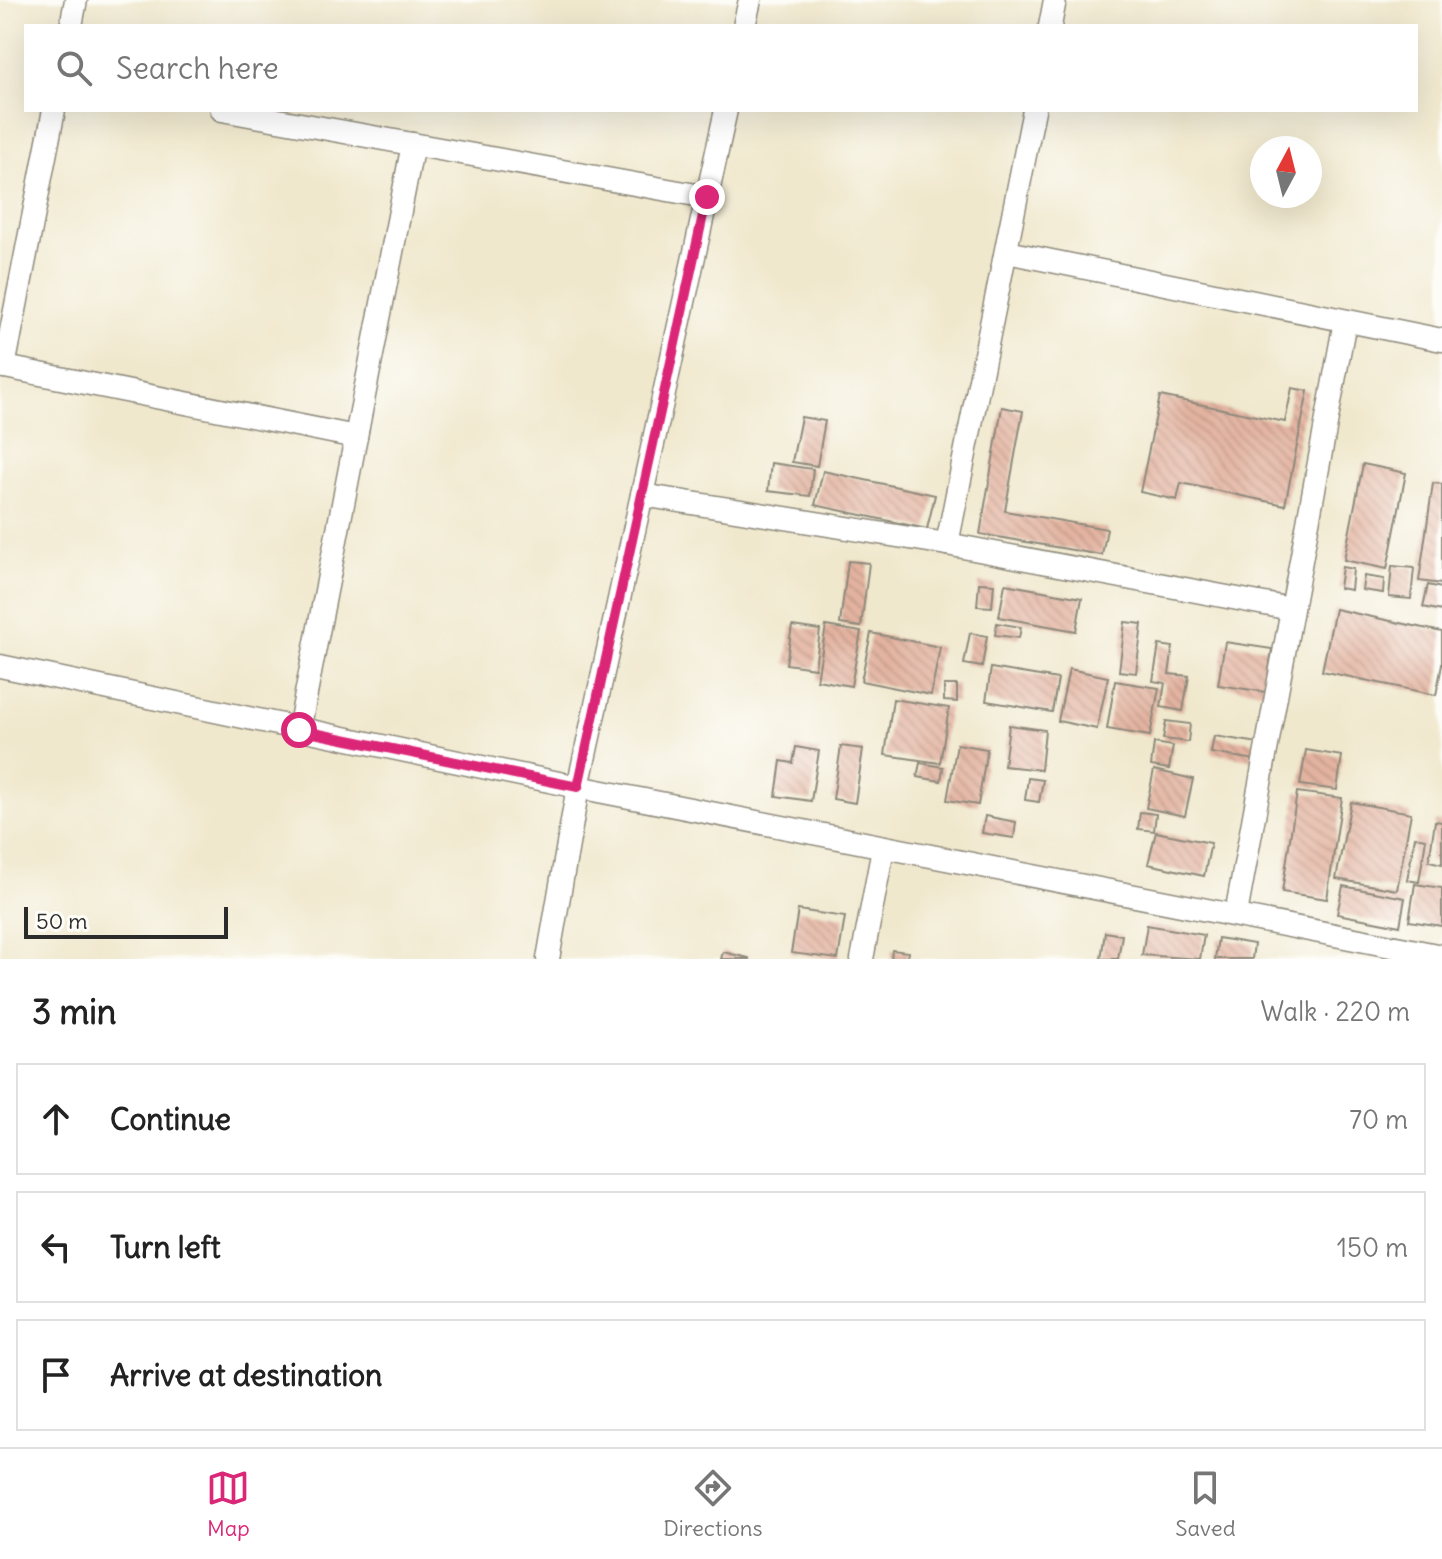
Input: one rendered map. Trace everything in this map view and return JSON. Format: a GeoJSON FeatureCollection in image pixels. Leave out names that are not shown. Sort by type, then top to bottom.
{"type":"FeatureCollection","features":[{"type":"Feature","properties":{"kind":"street"},"geometry":{"type":"LineString","coordinates":[[71,24],[76,0]]}},
{"type":"Feature","properties":{"kind":"street"},"geometry":{"type":"LineString","coordinates":[[744,24],[750,0]]}},
{"type":"Feature","properties":{"kind":"street"},"geometry":{"type":"LineString","coordinates":[[1050,24],[1055,0]]}},
{"type":"Feature","properties":{"kind":"street"},"geometry":{"type":"LineString","coordinates":[[54,112],[2,366],[356,437]]}},
{"type":"Feature","properties":{"kind":"street"},"geometry":{"type":"LineString","coordinates":[[233,112],[707,197]]}},
{"type":"Feature","properties":{"kind":"street"},"geometry":{"type":"LineString","coordinates":[[548,959],[578,787],[726,112]]}},
{"type":"Feature","properties":{"kind":"street"},"geometry":{"type":"LineString","coordinates":[[947,544],[1034,112]]}},
{"type":"Feature","properties":{"kind":"street"},"geometry":{"type":"LineString","coordinates":[[299,730],[413,144]]}},
{"type":"Feature","properties":{"kind":"street"},"geometry":{"type":"LineString","coordinates":[[1007,252],[1442,340]]}},
{"type":"Feature","properties":{"kind":"street"},"geometry":{"type":"LineString","coordinates":[[1236,914],[1345,321]]}},
{"type":"Feature","properties":{"kind":"street"},"geometry":{"type":"LineString","coordinates":[[642,495],[947,544],[1291,609]]}},
{"type":"Feature","properties":{"kind":"street"},"geometry":{"type":"LineString","coordinates":[[0,666],[883,849],[1236,914],[1442,956]]}},
{"type":"Feature","properties":{"kind":"street"},"geometry":{"type":"LineString","coordinates":[[862,959],[883,849]]}},
{"type":"Feature","properties":{"kind":"building"},"geometry":{"type":"Polygon","coordinates":[[[1292,388],[1308,391],[1285,505],[1181,483],[1177,500],[1140,492],[1160,396],[1285,422],[1292,388]]]}},
{"type":"Feature","properties":{"kind":"building"},"geometry":{"type":"Polygon","coordinates":[[[1002,407],[1023,411],[1005,511],[1107,529],[1102,555],[980,534],[1002,407]]]}},
{"type":"Feature","properties":{"kind":"building"},"geometry":{"type":"Polygon","coordinates":[[[801,417],[825,421],[817,466],[792,462],[801,417]]]}},
{"type":"Feature","properties":{"kind":"building"},"geometry":{"type":"Polygon","coordinates":[[[771,463],[813,469],[810,496],[768,491],[771,463]]]}},
{"type":"Feature","properties":{"kind":"building"},"geometry":{"type":"Polygon","coordinates":[[[1363,464],[1406,473],[1387,569],[1344,560],[1363,464]]]}},
{"type":"Feature","properties":{"kind":"building"},"geometry":{"type":"Polygon","coordinates":[[[823,471],[935,495],[927,529],[815,505],[823,471]]]}},
{"type":"Feature","properties":{"kind":"building"},"geometry":{"type":"Polygon","coordinates":[[[1433,483],[1442,484],[1442,584],[1419,581],[1433,483]]]}},
{"type":"Feature","properties":{"kind":"building"},"geometry":{"type":"Polygon","coordinates":[[[848,561],[869,563],[861,627],[840,624],[848,561]]]}},
{"type":"Feature","properties":{"kind":"building"},"geometry":{"type":"Polygon","coordinates":[[[1392,566],[1414,568],[1411,599],[1389,597],[1392,566]]]}},
{"type":"Feature","properties":{"kind":"building"},"geometry":{"type":"Polygon","coordinates":[[[1342,567],[1353,569],[1351,590],[1339,588],[1342,567]]]}},
{"type":"Feature","properties":{"kind":"building"},"geometry":{"type":"Polygon","coordinates":[[[1364,576],[1384,579],[1383,593],[1362,590],[1364,576]]]}},
{"type":"Feature","properties":{"kind":"building"},"geometry":{"type":"Polygon","coordinates":[[[979,583],[994,584],[992,607],[977,606],[979,583]]]}},
{"type":"Feature","properties":{"kind":"building"},"geometry":{"type":"Polygon","coordinates":[[[1005,584],[1082,598],[1076,631],[999,617],[1005,584]]]}},
{"type":"Feature","properties":{"kind":"building"},"geometry":{"type":"Polygon","coordinates":[[[1428,585],[1442,588],[1442,611],[1423,607],[1428,585]]]}},
{"type":"Feature","properties":{"kind":"building"},"geometry":{"type":"Polygon","coordinates":[[[1335,609],[1442,632],[1442,665],[1436,695],[1322,671],[1335,609]]]}},
{"type":"Feature","properties":{"kind":"building"},"geometry":{"type":"Polygon","coordinates":[[[1125,622],[1142,624],[1136,673],[1119,671],[1125,622]]]}},
{"type":"Feature","properties":{"kind":"building"},"geometry":{"type":"Polygon","coordinates":[[[997,623],[1021,627],[1019,638],[995,635],[997,623]]]}},
{"type":"Feature","properties":{"kind":"building"},"geometry":{"type":"Polygon","coordinates":[[[792,626],[820,630],[815,668],[786,664],[792,626]]]}},
{"type":"Feature","properties":{"kind":"building"},"geometry":{"type":"Polygon","coordinates":[[[826,626],[861,632],[851,686],[817,680],[826,626]]]}},
{"type":"Feature","properties":{"kind":"building"},"geometry":{"type":"Polygon","coordinates":[[[871,633],[940,647],[931,695],[861,681],[871,633]]]}},
{"type":"Feature","properties":{"kind":"building"},"geometry":{"type":"Polygon","coordinates":[[[970,633],[987,636],[982,667],[964,664],[970,633]]]}},
{"type":"Feature","properties":{"kind":"building"},"geometry":{"type":"Polygon","coordinates":[[[1225,642],[1272,649],[1266,692],[1218,685],[1225,642]]]}},
{"type":"Feature","properties":{"kind":"building"},"geometry":{"type":"Polygon","coordinates":[[[1159,645],[1173,647],[1169,674],[1189,676],[1183,711],[1161,707],[1165,683],[1153,681],[1159,645]]]}},
{"type":"Feature","properties":{"kind":"building"},"geometry":{"type":"Polygon","coordinates":[[[991,668],[1058,679],[1052,712],[986,701],[991,668]]]}},
{"type":"Feature","properties":{"kind":"building"},"geometry":{"type":"Polygon","coordinates":[[[1069,669],[1108,677],[1097,729],[1058,721],[1069,669]]]}},
{"type":"Feature","properties":{"kind":"building"},"geometry":{"type":"Polygon","coordinates":[[[1115,681],[1159,688],[1150,736],[1107,729],[1115,681]]]}},
{"type":"Feature","properties":{"kind":"building"},"geometry":{"type":"Polygon","coordinates":[[[944,685],[957,685],[957,702],[944,701],[944,685]]]}},
{"type":"Feature","properties":{"kind":"building"},"geometry":{"type":"Polygon","coordinates":[[[893,699],[949,708],[940,763],[885,755],[893,699]]]}},
{"type":"Feature","properties":{"kind":"building"},"geometry":{"type":"Polygon","coordinates":[[[1166,721],[1190,724],[1188,742],[1163,739],[1166,721]]]}},
{"type":"Feature","properties":{"kind":"building"},"geometry":{"type":"Polygon","coordinates":[[[1009,725],[1045,730],[1041,770],[1004,766],[1009,725]]]}},
{"type":"Feature","properties":{"kind":"building"},"geometry":{"type":"Polygon","coordinates":[[[1214,736],[1259,743],[1256,760],[1211,753],[1214,736]]]}},
{"type":"Feature","properties":{"kind":"building"},"geometry":{"type":"Polygon","coordinates":[[[1154,743],[1173,746],[1169,769],[1151,766],[1154,743]]]}},
{"type":"Feature","properties":{"kind":"building"},"geometry":{"type":"Polygon","coordinates":[[[957,744],[987,749],[978,805],[947,800],[957,744]]]}},
{"type":"Feature","properties":{"kind":"building"},"geometry":{"type":"Polygon","coordinates":[[[841,746],[863,749],[855,803],[833,799],[841,746]]]}},
{"type":"Feature","properties":{"kind":"building"},"geometry":{"type":"Polygon","coordinates":[[[796,747],[819,751],[811,801],[776,796],[781,761],[793,763],[796,747]]]}},
{"type":"Feature","properties":{"kind":"building"},"geometry":{"type":"Polygon","coordinates":[[[1306,750],[1342,756],[1337,790],[1300,785],[1306,750]]]}},
{"type":"Feature","properties":{"kind":"building"},"geometry":{"type":"Polygon","coordinates":[[[920,763],[943,767],[941,781],[917,777],[920,763]]]}},
{"type":"Feature","properties":{"kind":"building"},"geometry":{"type":"Polygon","coordinates":[[[1154,770],[1193,779],[1185,816],[1146,808],[1154,770]]]}},
{"type":"Feature","properties":{"kind":"building"},"geometry":{"type":"Polygon","coordinates":[[[1028,778],[1043,780],[1039,802],[1025,800],[1028,778]]]}},
{"type":"Feature","properties":{"kind":"building"},"geometry":{"type":"Polygon","coordinates":[[[1297,792],[1342,798],[1327,899],[1282,892],[1297,792]]]}},
{"type":"Feature","properties":{"kind":"building"},"geometry":{"type":"Polygon","coordinates":[[[1351,802],[1411,813],[1397,890],[1336,879],[1351,802]]]}},
{"type":"Feature","properties":{"kind":"building"},"geometry":{"type":"Polygon","coordinates":[[[1140,812],[1156,814],[1154,831],[1138,829],[1140,812]]]}},
{"type":"Feature","properties":{"kind":"building"},"geometry":{"type":"Polygon","coordinates":[[[985,816],[1016,822],[1014,838],[982,833],[985,816]]]}},
{"type":"Feature","properties":{"kind":"building"},"geometry":{"type":"Polygon","coordinates":[[[1435,821],[1442,822],[1442,864],[1429,861],[1435,821]]]}},
{"type":"Feature","properties":{"kind":"building"},"geometry":{"type":"Polygon","coordinates":[[[1156,832],[1211,843],[1204,876],[1148,864],[1156,832]]]}},
{"type":"Feature","properties":{"kind":"building"},"geometry":{"type":"Polygon","coordinates":[[[1415,837],[1426,839],[1419,882],[1407,880],[1415,837]]]}},
{"type":"Feature","properties":{"kind":"building"},"geometry":{"type":"Polygon","coordinates":[[[1415,884],[1442,888],[1442,926],[1409,921],[1415,884]]]}},
{"type":"Feature","properties":{"kind":"building"},"geometry":{"type":"Polygon","coordinates":[[[1343,886],[1405,898],[1400,926],[1337,914],[1343,886]]]}},
{"type":"Feature","properties":{"kind":"building"},"geometry":{"type":"Polygon","coordinates":[[[798,910],[845,917],[838,959],[791,953],[798,910]]]}},
{"type":"Feature","properties":{"kind":"building"},"geometry":{"type":"Polygon","coordinates":[[[1147,925],[1204,935],[1200,959],[1142,955],[1147,925]]]}},
{"type":"Feature","properties":{"kind":"building"},"geometry":{"type":"Polygon","coordinates":[[[1105,932],[1122,935],[1118,959],[1101,959],[1105,932]]]}},
{"type":"Feature","properties":{"kind":"building"},"geometry":{"type":"Polygon","coordinates":[[[1218,938],[1254,944],[1252,959],[1215,959],[1218,938]]]}},
{"type":"Feature","properties":{"kind":"building"},"geometry":{"type":"Polygon","coordinates":[[[892,950],[908,952],[907,959],[891,959],[892,950]]]}},
{"type":"Feature","properties":{"kind":"building"},"geometry":{"type":"Polygon","coordinates":[[[723,952],[749,958],[749,959],[721,959],[723,952]]]}},
{"type":"Feature","properties":{"kind":"route"},"geometry":{"type":"LineString","coordinates":[[299,730],[578,787],[707,197]]}}]}
